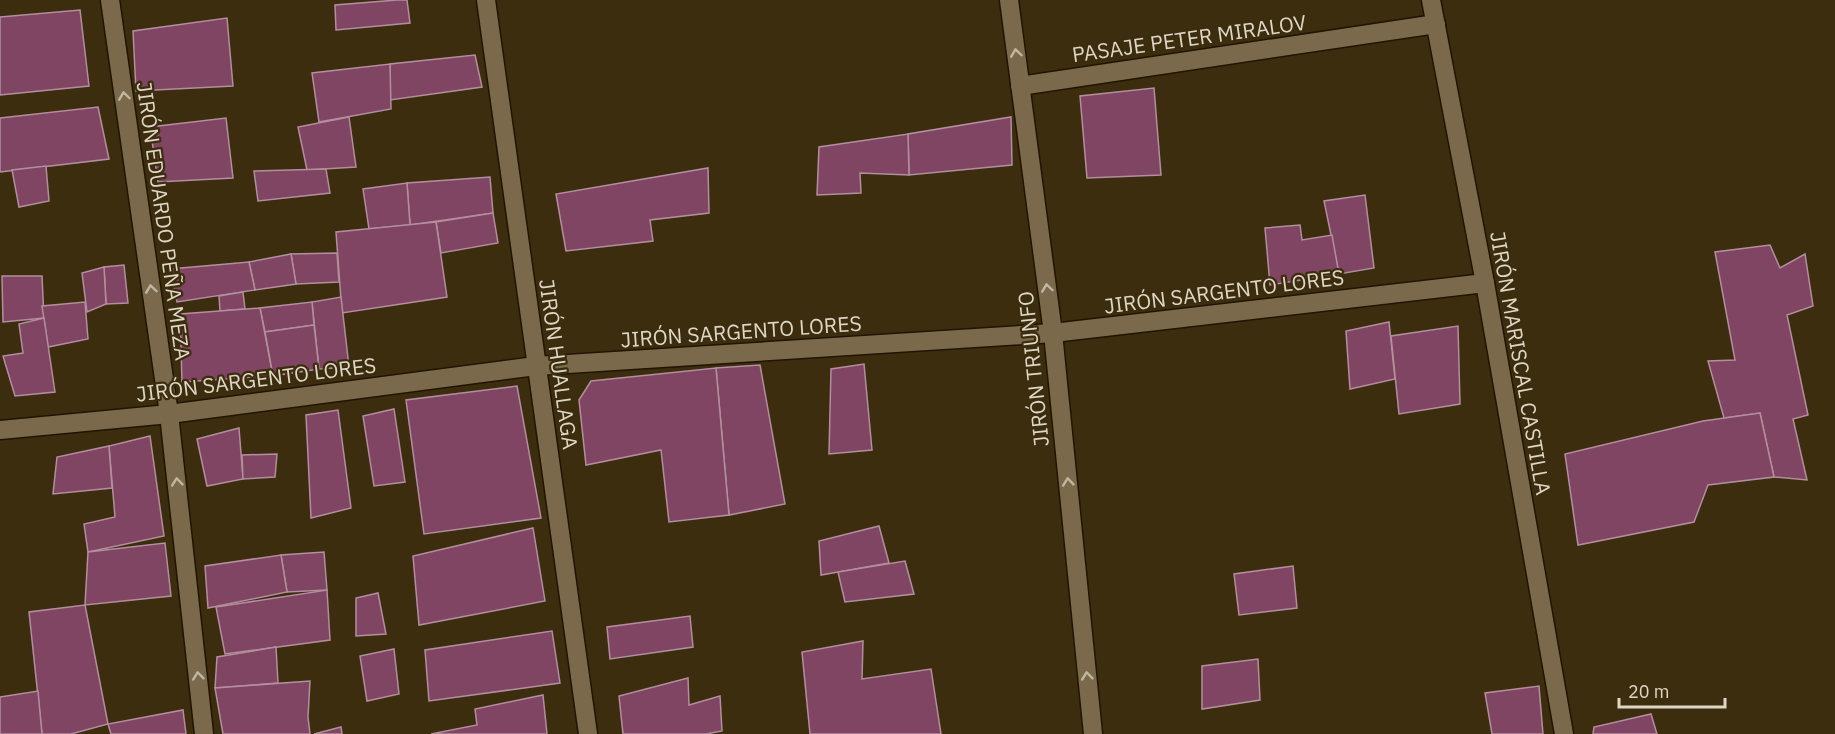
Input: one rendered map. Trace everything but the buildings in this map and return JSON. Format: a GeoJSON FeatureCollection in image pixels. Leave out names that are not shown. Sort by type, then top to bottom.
{"type":"FeatureCollection","features":[{"type":"Feature","properties":{"kind":"street","name":"JIRÓN EDUARDO PEÑA MEZA"},"geometry":{"type":"LineString","coordinates":[[110,0],[169,414],[204,734]]}},
{"type":"Feature","properties":{"kind":"street","name":"JIRÓN HUALLAGA"},"geometry":{"type":"LineString","coordinates":[[486,0],[588,734]]}},
{"type":"Feature","properties":{"kind":"street","name":"JIRÓN TRIUNFO"},"geometry":{"type":"LineString","coordinates":[[1009,0],[1053,333],[1093,734]]}},
{"type":"Feature","properties":{"kind":"street","name":"JIRÓN MARISCAL CASTILLA"},"geometry":{"type":"LineString","coordinates":[[1431,0],[1485,283],[1564,734]]}},
{"type":"Feature","properties":{"kind":"street","name":"PASAJE PETER MIRALOV"},"geometry":{"type":"LineString","coordinates":[[1020,86],[1436,24]]}},
{"type":"Feature","properties":{"kind":"street","name":"JIRÓN SARGENTO LORES"},"geometry":{"type":"LineString","coordinates":[[0,430],[169,414],[536,366],[1053,333],[1485,283]]}}]}
